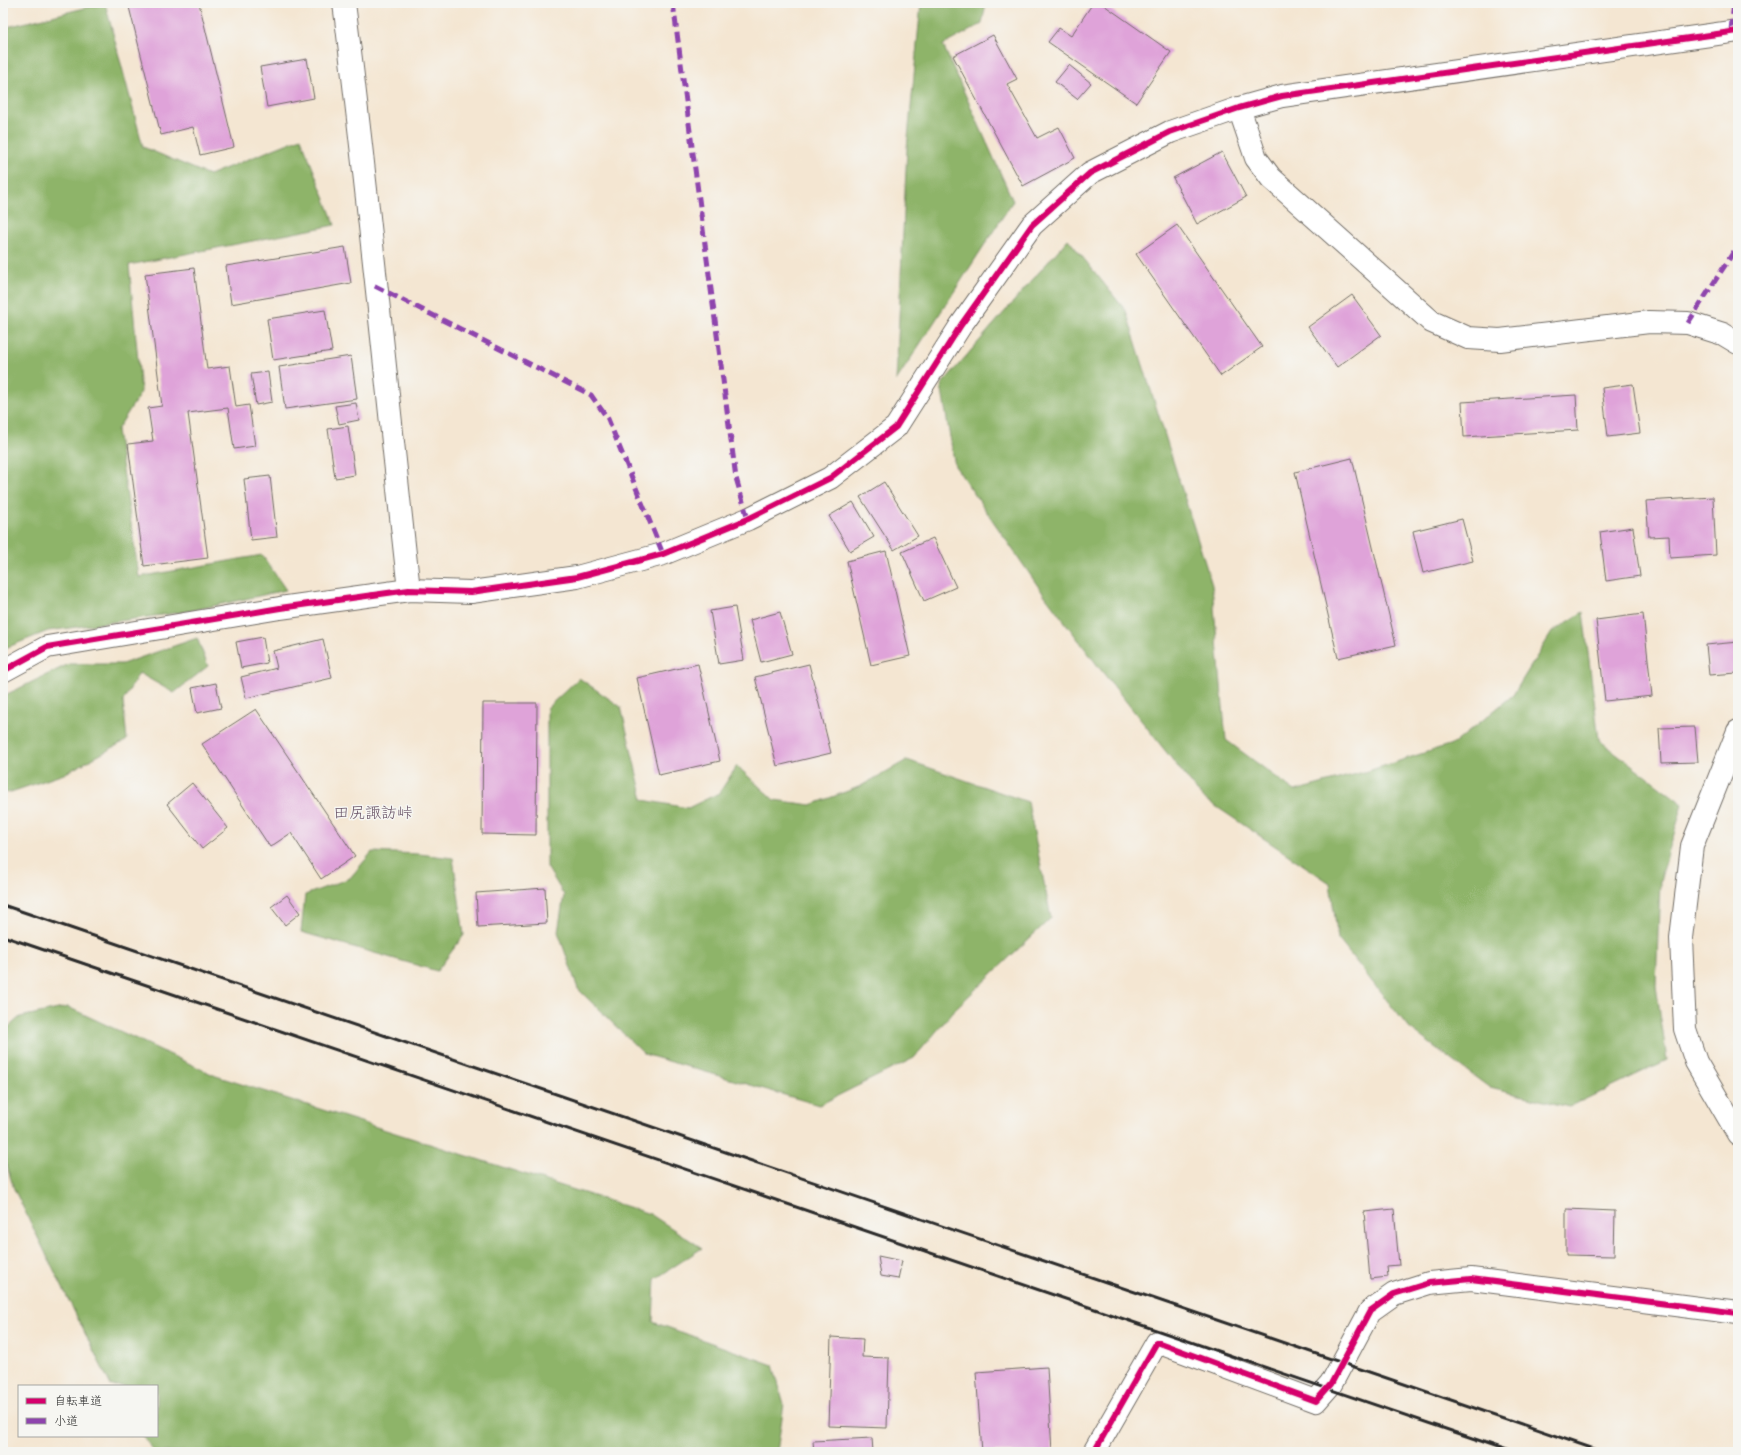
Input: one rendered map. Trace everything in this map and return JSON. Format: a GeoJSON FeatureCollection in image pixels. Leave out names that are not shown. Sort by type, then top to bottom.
{"type":"FeatureCollection","features":[{"type":"Feature","properties":{"kind":"street"},"geometry":{"type":"LineString","coordinates":[[344,3],[362,148],[376,293],[409,590]]}},
{"type":"Feature","properties":{"kind":"street"},"geometry":{"type":"LineString","coordinates":[[3,671],[47,647],[280,608],[409,590],[471,592],[577,577],[663,554],[748,519],[830,478],[896,427],[961,325],[1032,225],[1090,173],[1170,132],[1239,108],[1282,96],[1738,31]]}},
{"type":"Feature","properties":{"kind":"street"},"geometry":{"type":"LineString","coordinates":[[1239,108],[1256,158],[1271,178],[1432,322],[1468,338],[1500,340],[1649,322],[1688,323],[1723,334],[1738,343]]}},
{"type":"Feature","properties":{"kind":"street"},"geometry":{"type":"LineString","coordinates":[[1738,731],[1692,846],[1681,938],[1685,1029],[1696,1062],[1738,1134]]}},
{"type":"Feature","properties":{"kind":"street"},"geometry":{"type":"LineString","coordinates":[[1094,1452],[1157,1342],[1316,1401],[1331,1384],[1370,1311],[1394,1294],[1429,1283],[1470,1279],[1738,1313]]}},
{"type":"Feature","properties":{"kind":"green space"},"geometry":{"type":"Polygon","coordinates":[[[105,3],[143,147],[209,175],[301,138],[335,225],[129,265],[141,392],[117,430],[139,577],[262,555],[286,590],[190,611],[48,631],[3,649],[3,28],[105,3]]]}},
{"type":"Feature","properties":{"kind":"green space"},"geometry":{"type":"Polygon","coordinates":[[[921,3],[986,3],[982,24],[943,45],[1013,201],[896,381],[907,148],[921,3]]]}},
{"type":"Feature","properties":{"kind":"green space"},"geometry":{"type":"Polygon","coordinates":[[[1068,239],[1126,311],[1212,585],[1226,740],[1295,791],[1371,770],[1455,743],[1513,695],[1552,632],[1583,612],[1599,740],[1683,804],[1660,881],[1656,986],[1667,1060],[1569,1107],[1490,1088],[1409,1028],[1338,939],[1330,883],[1202,797],[1101,670],[1040,589],[955,466],[941,385],[1068,239]]]}},
{"type":"Feature","properties":{"kind":"green space"},"geometry":{"type":"Polygon","coordinates":[[[197,638],[208,666],[174,693],[139,673],[123,701],[127,740],[64,774],[8,793],[3,790],[3,696],[69,664],[122,664],[197,638]]]}},
{"type":"Feature","properties":{"kind":"green space"},"geometry":{"type":"Polygon","coordinates":[[[579,678],[621,707],[643,800],[688,808],[719,793],[737,766],[774,800],[811,805],[861,786],[907,760],[1028,802],[1051,918],[957,1007],[914,1058],[819,1105],[644,1054],[578,989],[558,932],[564,895],[547,867],[547,708],[579,678]]]}},
{"type":"Feature","properties":{"kind":"green space"},"geometry":{"type":"Polygon","coordinates":[[[372,852],[419,854],[453,858],[464,935],[437,971],[301,932],[305,895],[350,878],[372,852]]]}},
{"type":"Feature","properties":{"kind":"green space"},"geometry":{"type":"Polygon","coordinates":[[[68,1007],[216,1076],[650,1214],[702,1248],[655,1279],[653,1322],[773,1365],[784,1404],[777,1452],[154,1452],[144,1437],[158,1437],[158,1385],[111,1385],[14,1189],[3,1154],[3,1032],[20,1017],[68,1007]]]}},
{"type":"Feature","properties":{"kind":"building"},"geometry":{"type":"Polygon","coordinates":[[[128,3],[199,3],[234,147],[200,155],[193,127],[161,135],[128,3]]]}},
{"type":"Feature","properties":{"kind":"building"},"geometry":{"type":"Polygon","coordinates":[[[1093,3],[1101,3],[1171,52],[1136,103],[1048,42],[1059,28],[1071,36],[1093,3]]]}},
{"type":"Feature","properties":{"kind":"building"},"geometry":{"type":"Polygon","coordinates":[[[993,35],[1017,79],[1007,84],[1037,138],[1059,127],[1075,158],[1023,186],[953,56],[993,35]]]}},
{"type":"Feature","properties":{"kind":"building"},"geometry":{"type":"Polygon","coordinates":[[[307,59],[314,98],[267,107],[260,67],[307,59]]]}},
{"type":"Feature","properties":{"kind":"building"},"geometry":{"type":"Polygon","coordinates":[[[1069,65],[1091,83],[1077,99],[1055,82],[1069,65]]]}},
{"type":"Feature","properties":{"kind":"building"},"geometry":{"type":"Polygon","coordinates":[[[1222,152],[1246,197],[1197,224],[1173,178],[1222,152]]]}},
{"type":"Feature","properties":{"kind":"building"},"geometry":{"type":"Polygon","coordinates":[[[1177,225],[1262,347],[1221,376],[1136,254],[1177,225]]]}},
{"type":"Feature","properties":{"kind":"building"},"geometry":{"type":"Polygon","coordinates":[[[345,247],[351,283],[231,304],[226,266],[345,247]]]}},
{"type":"Feature","properties":{"kind":"building"},"geometry":{"type":"Polygon","coordinates":[[[194,268],[207,369],[230,366],[236,407],[249,405],[255,446],[234,449],[228,408],[188,413],[208,558],[144,566],[128,444],[153,441],[148,408],[162,406],[145,274],[194,268]]]}},
{"type":"Feature","properties":{"kind":"building"},"geometry":{"type":"Polygon","coordinates":[[[1352,295],[1381,335],[1337,367],[1308,327],[1352,295]]]}},
{"type":"Feature","properties":{"kind":"building"},"geometry":{"type":"Polygon","coordinates":[[[325,310],[332,351],[273,360],[267,319],[325,310]]]}},
{"type":"Feature","properties":{"kind":"building"},"geometry":{"type":"Polygon","coordinates":[[[351,356],[357,399],[285,409],[279,367],[351,356]]]}},
{"type":"Feature","properties":{"kind":"building"},"geometry":{"type":"Polygon","coordinates":[[[268,372],[272,402],[256,405],[251,374],[268,372]]]}},
{"type":"Feature","properties":{"kind":"building"},"geometry":{"type":"Polygon","coordinates":[[[1633,384],[1640,433],[1608,437],[1602,388],[1633,384]]]}},
{"type":"Feature","properties":{"kind":"building"},"geometry":{"type":"Polygon","coordinates":[[[1576,395],[1578,430],[1464,437],[1462,402],[1576,395]]]}},
{"type":"Feature","properties":{"kind":"building"},"geometry":{"type":"Polygon","coordinates":[[[356,403],[359,420],[339,424],[335,406],[356,403]]]}},
{"type":"Feature","properties":{"kind":"building"},"geometry":{"type":"Polygon","coordinates":[[[348,426],[355,475],[335,478],[328,429],[348,426]]]}},
{"type":"Feature","properties":{"kind":"building"},"geometry":{"type":"Polygon","coordinates":[[[1352,458],[1396,645],[1338,658],[1295,472],[1352,458]]]}},
{"type":"Feature","properties":{"kind":"building"},"geometry":{"type":"Polygon","coordinates":[[[270,476],[277,537],[251,540],[244,479],[270,476]]]}},
{"type":"Feature","properties":{"kind":"building"},"geometry":{"type":"Polygon","coordinates":[[[884,482],[918,536],[894,550],[860,497],[884,482]]]}},
{"type":"Feature","properties":{"kind":"building"},"geometry":{"type":"Polygon","coordinates":[[[1713,497],[1716,555],[1670,558],[1669,536],[1649,537],[1646,501],[1713,497]]]}},
{"type":"Feature","properties":{"kind":"building"},"geometry":{"type":"Polygon","coordinates":[[[853,502],[874,537],[850,551],[829,516],[853,502]]]}},
{"type":"Feature","properties":{"kind":"building"},"geometry":{"type":"Polygon","coordinates":[[[1462,519],[1473,561],[1423,573],[1413,531],[1462,519]]]}},
{"type":"Feature","properties":{"kind":"building"},"geometry":{"type":"Polygon","coordinates":[[[1633,527],[1640,576],[1606,581],[1600,532],[1633,527]]]}},
{"type":"Feature","properties":{"kind":"building"},"geometry":{"type":"Polygon","coordinates":[[[933,538],[956,587],[924,601],[902,552],[933,538]]]}},
{"type":"Feature","properties":{"kind":"building"},"geometry":{"type":"Polygon","coordinates":[[[886,551],[910,656],[871,665],[847,561],[886,551]]]}},
{"type":"Feature","properties":{"kind":"building"},"geometry":{"type":"Polygon","coordinates":[[[735,607],[744,660],[719,664],[710,611],[735,607]]]}},
{"type":"Feature","properties":{"kind":"building"},"geometry":{"type":"Polygon","coordinates":[[[780,612],[792,654],[761,662],[750,620],[780,612]]]}},
{"type":"Feature","properties":{"kind":"building"},"geometry":{"type":"Polygon","coordinates":[[[1643,614],[1652,696],[1605,701],[1596,620],[1643,614]]]}},
{"type":"Feature","properties":{"kind":"building"},"geometry":{"type":"Polygon","coordinates":[[[263,637],[267,663],[241,668],[236,642],[263,637]]]}},
{"type":"Feature","properties":{"kind":"building"},"geometry":{"type":"Polygon","coordinates":[[[323,639],[332,678],[246,698],[241,677],[277,668],[273,651],[323,639]]]}},
{"type":"Feature","properties":{"kind":"building"},"geometry":{"type":"Polygon","coordinates":[[[1738,642],[1738,673],[1709,675],[1706,645],[1738,642]]]}},
{"type":"Feature","properties":{"kind":"building"},"geometry":{"type":"Polygon","coordinates":[[[698,664],[720,761],[659,775],[637,678],[698,664]]]}},
{"type":"Feature","properties":{"kind":"building"},"geometry":{"type":"Polygon","coordinates":[[[809,664],[831,753],[777,766],[755,677],[809,664]]]}},
{"type":"Feature","properties":{"kind":"building"},"geometry":{"type":"Polygon","coordinates":[[[216,683],[221,708],[197,713],[192,688],[216,683]]]}},
{"type":"Feature","properties":{"kind":"building"},"geometry":{"type":"Polygon","coordinates":[[[483,703],[537,703],[536,835],[482,834],[483,703]]]}},
{"type":"Feature","properties":{"kind":"building"},"geometry":{"type":"Polygon","coordinates":[[[256,709],[355,856],[321,879],[291,833],[270,847],[202,744],[256,709]]]}},
{"type":"Feature","properties":{"kind":"building"},"geometry":{"type":"Polygon","coordinates":[[[1695,727],[1698,762],[1661,763],[1659,728],[1695,727]]]}},
{"type":"Feature","properties":{"kind":"building"},"geometry":{"type":"Polygon","coordinates":[[[192,783],[228,828],[202,849],[167,804],[192,783]]]}},
{"type":"Feature","properties":{"kind":"building"},"geometry":{"type":"Polygon","coordinates":[[[545,888],[547,923],[478,927],[476,893],[545,888]]]}},
{"type":"Feature","properties":{"kind":"building"},"geometry":{"type":"Polygon","coordinates":[[[287,895],[300,913],[285,925],[271,907],[287,895]]]}},
{"type":"Feature","properties":{"kind":"building"},"geometry":{"type":"Polygon","coordinates":[[[1394,1209],[1399,1265],[1387,1266],[1388,1277],[1370,1279],[1364,1212],[1394,1209]]]}},
{"type":"Feature","properties":{"kind":"building"},"geometry":{"type":"Polygon","coordinates":[[[1566,1209],[1615,1211],[1614,1256],[1566,1255],[1566,1209]]]}},
{"type":"Feature","properties":{"kind":"building"},"geometry":{"type":"Polygon","coordinates":[[[878,1256],[902,1261],[898,1279],[881,1276],[878,1256]]]}},
{"type":"Feature","properties":{"kind":"building"},"geometry":{"type":"Polygon","coordinates":[[[831,1337],[863,1339],[862,1357],[889,1358],[887,1428],[828,1426],[831,1337]]]}},
{"type":"Feature","properties":{"kind":"building"},"geometry":{"type":"Polygon","coordinates":[[[1047,1367],[1052,1452],[982,1452],[976,1372],[1047,1367]]]}},
{"type":"Feature","properties":{"kind":"building"},"geometry":{"type":"Polygon","coordinates":[[[872,1438],[873,1452],[814,1452],[813,1441],[872,1438]]]}},
{"type":"Feature","properties":{"kind":"railway"},"geometry":{"type":"LineString","coordinates":[[3,905],[1603,1452]]}},
{"type":"Feature","properties":{"kind":"railway"},"geometry":{"type":"LineString","coordinates":[[3,936],[1513,1452]]}},
{"type":"Feature","properties":{"kind":"marked path"},"geometry":{"type":"LineString","coordinates":[[673,3],[736,478],[748,519]]}},
{"type":"Feature","properties":{"kind":"marked path"},"geometry":{"type":"LineString","coordinates":[[1731,30],[1734,3]]}},
{"type":"Feature","properties":{"kind":"marked path"},"geometry":{"type":"LineString","coordinates":[[1688,323],[1738,245]]}},
{"type":"Feature","properties":{"kind":"marked path"},"geometry":{"type":"LineString","coordinates":[[375,286],[591,395],[608,419],[663,554]]}},
{"type":"Feature","properties":{"kind":"cycle path"},"geometry":{"type":"LineString","coordinates":[[3,671],[47,647],[280,608],[409,590],[471,592],[577,577],[663,554],[748,519],[830,478],[896,427],[961,325],[1032,225],[1090,173],[1170,132],[1239,108],[1282,96],[1738,31]]}},
{"type":"Feature","properties":{"kind":"cycle path"},"geometry":{"type":"LineString","coordinates":[[1094,1452],[1157,1342],[1316,1401],[1331,1384],[1370,1311],[1394,1294],[1429,1283],[1471,1279],[1738,1313]]}},
{"type":"Feature","properties":{"kind":"district","name":"田尻諏訪峠"},"geometry":{"type":"Point","coordinates":[373,812]}}]}
